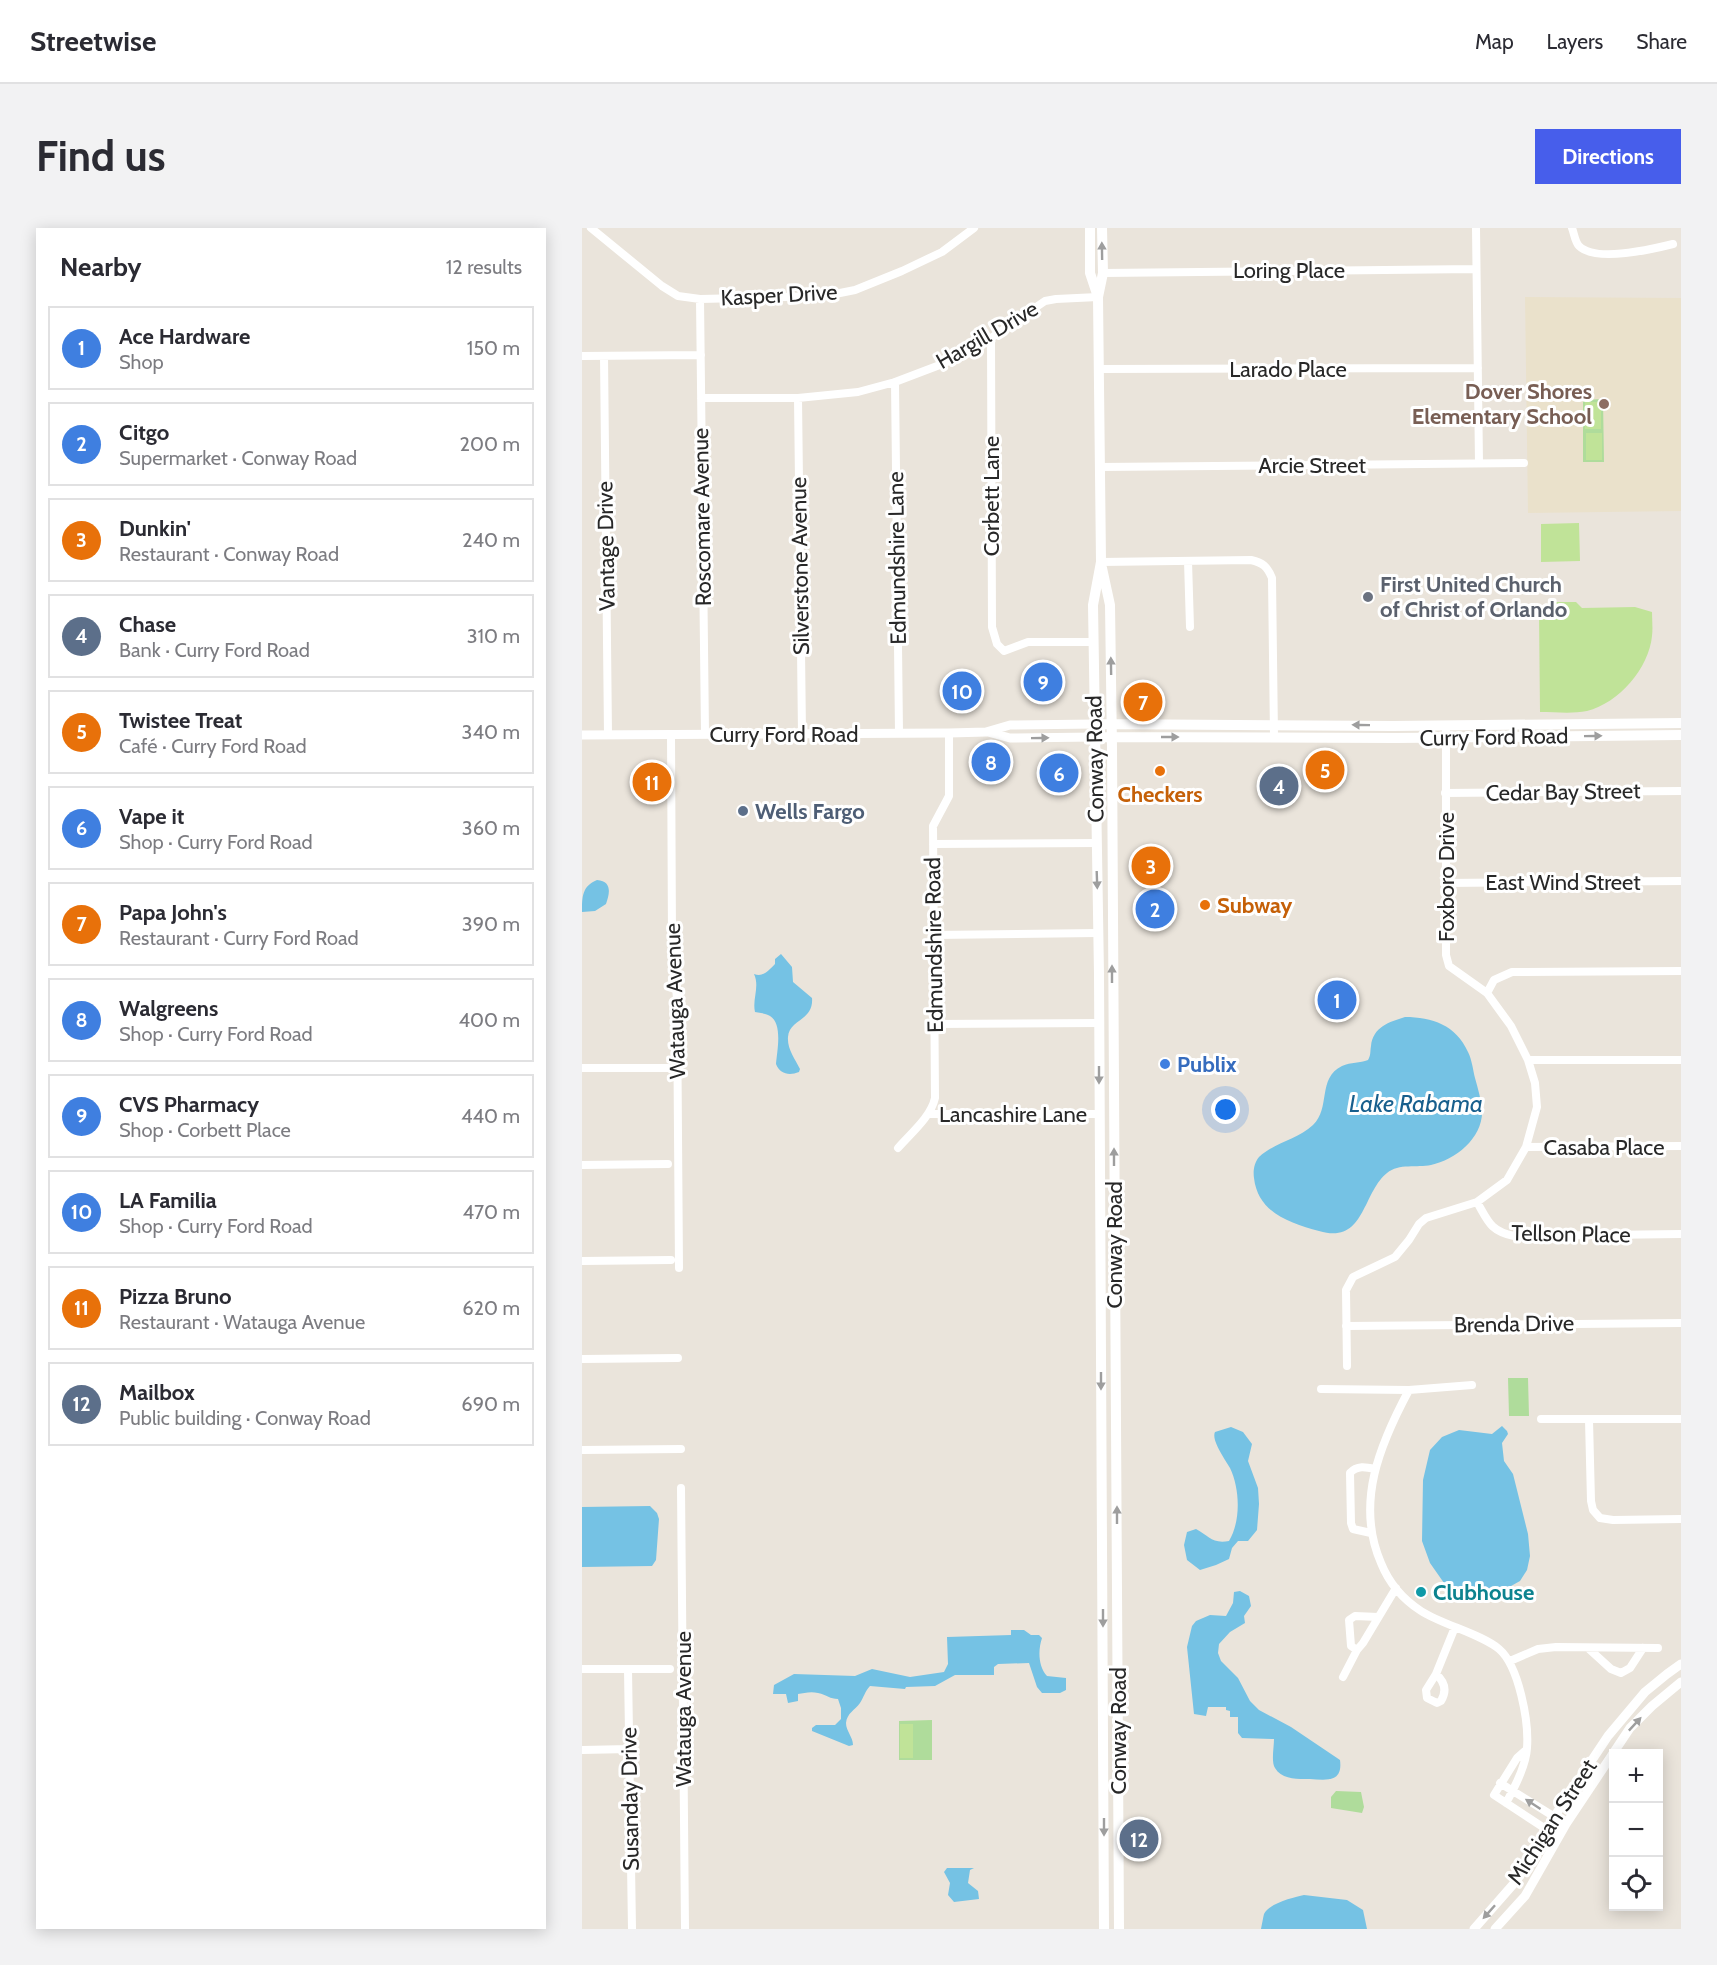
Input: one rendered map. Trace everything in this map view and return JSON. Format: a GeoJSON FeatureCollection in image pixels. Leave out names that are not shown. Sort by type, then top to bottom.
{"type":"FeatureCollection","features":[{"type":"Feature","properties":{"kind":"main road","name":"Conway Road"},"geometry":{"type":"LineString","coordinates":[[1090,228],[1090,273],[1098,297]]}},
{"type":"Feature","properties":{"kind":"main road","name":"Conway Road"},"geometry":{"type":"LineString","coordinates":[[1102,228],[1103,273],[1098,297],[1101,562],[1093,605],[1093,642],[1099,974],[1104,1929]]}},
{"type":"Feature","properties":{"kind":"main road","name":"Conway Road"},"geometry":{"type":"LineString","coordinates":[[1101,562],[1110,605],[1119,1929]]}},
{"type":"Feature","properties":{"kind":"main road","name":"Curry Ford Road"},"geometry":{"type":"LineString","coordinates":[[1095,724],[1681,723]]}},
{"type":"Feature","properties":{"kind":"main road","name":"Curry Ford Road"},"geometry":{"type":"LineString","coordinates":[[1095,737],[1681,735]]}},
{"type":"Feature","properties":{"kind":"main road"},"geometry":{"type":"LineString","coordinates":[[1099,974],[1106,1014],[1112,1022]]}},
{"type":"Feature","properties":{"kind":"main road"},"geometry":{"type":"LineString","coordinates":[[1098,1023],[1107,1036],[1113,1054]]}},
{"type":"Feature","properties":{"kind":"main road"},"geometry":{"type":"LineString","coordinates":[[1099,1169],[1105,1178],[1114,1215]]}},
{"type":"Feature","properties":{"kind":"main road"},"geometry":{"type":"LineString","coordinates":[[1102,1573],[1111,1586],[1117,1616]]}},
{"type":"Feature","properties":{"kind":"street","name":"Kasper Drive"},"geometry":{"type":"LineString","coordinates":[[591,228],[662,286],[678,296],[699,299],[825,296],[855,290],[942,252],[974,228]]}},
{"type":"Feature","properties":{"kind":"street"},"geometry":{"type":"LineString","coordinates":[[1476,228],[1479,463]]}},
{"type":"Feature","properties":{"kind":"street"},"geometry":{"type":"LineString","coordinates":[[1572,228],[1578,245],[1589,251],[1634,253],[1673,244]]}},
{"type":"Feature","properties":{"kind":"street","name":"Loring Place"},"geometry":{"type":"LineString","coordinates":[[1103,273],[1476,269]]}},
{"type":"Feature","properties":{"kind":"street","name":"Hargill Drive"},"geometry":{"type":"LineString","coordinates":[[701,398],[798,398],[858,392],[895,382],[945,363],[991,338],[1045,302],[1056,299],[1098,297]]}},
{"type":"Feature","properties":{"kind":"street","name":"Roscomare Avenue"},"geometry":{"type":"LineString","coordinates":[[699,299],[705,734]]}},
{"type":"Feature","properties":{"kind":"street","name":"Corbett Lane"},"geometry":{"type":"LineString","coordinates":[[991,338],[992,615],[995,639],[1004,651],[1028,642],[1093,642]]}},
{"type":"Feature","properties":{"kind":"street"},"geometry":{"type":"LineString","coordinates":[[582,356],[700,355]]}},
{"type":"Feature","properties":{"kind":"street","name":"Vantage Drive"},"geometry":{"type":"LineString","coordinates":[[604,356],[608,735]]}},
{"type":"Feature","properties":{"kind":"street","name":"Larado Place"},"geometry":{"type":"LineString","coordinates":[[1099,369],[1478,368]]}},
{"type":"Feature","properties":{"kind":"street","name":"Edmundshire Lane"},"geometry":{"type":"LineString","coordinates":[[895,382],[898,733]]}},
{"type":"Feature","properties":{"kind":"street","name":"Silverstone Avenue"},"geometry":{"type":"LineString","coordinates":[[798,398],[802,734]]}},
{"type":"Feature","properties":{"kind":"street","name":"Arcie Street"},"geometry":{"type":"LineString","coordinates":[[1100,466],[1524,463]]}},
{"type":"Feature","properties":{"kind":"street"},"geometry":{"type":"LineString","coordinates":[[1101,562],[1251,560],[1262,563],[1269,569],[1272,578],[1274,737]]}},
{"type":"Feature","properties":{"kind":"street"},"geometry":{"type":"LineString","coordinates":[[1188,561],[1190,627]]}},
{"type":"Feature","properties":{"kind":"street","name":"Curry Ford Road"},"geometry":{"type":"LineString","coordinates":[[582,735],[949,733],[986,732],[1010,725],[1095,724]]}},
{"type":"Feature","properties":{"kind":"street"},"geometry":{"type":"LineString","coordinates":[[1307,725],[1307,737]]}},
{"type":"Feature","properties":{"kind":"street"},"geometry":{"type":"LineString","coordinates":[[1429,725],[1429,737]]}},
{"type":"Feature","properties":{"kind":"street","name":"Foxboro Drive"},"geometry":{"type":"LineString","coordinates":[[1347,1366],[1346,1290],[1353,1277],[1395,1257],[1426,1218],[1477,1202],[1507,1180],[1526,1147],[1536,1107],[1535,1083],[1528,1060],[1511,1026],[1487,993],[1449,966],[1446,955],[1446,725]]}},
{"type":"Feature","properties":{"kind":"street","name":"Curry Ford Road"},"geometry":{"type":"LineString","coordinates":[[986,732],[1010,738],[1095,737]]}},
{"type":"Feature","properties":{"kind":"street","name":"Edmundshire Road"},"geometry":{"type":"LineString","coordinates":[[898,1148],[928,1114],[935,1098],[933,826],[949,796],[949,733]]}},
{"type":"Feature","properties":{"kind":"street","name":"Watauga Avenue"},"geometry":{"type":"LineString","coordinates":[[671,734],[672,939],[677,999],[680,1268]]}},
{"type":"Feature","properties":{"kind":"street","name":"Cedar Bay Street"},"geometry":{"type":"LineString","coordinates":[[1445,793],[1681,791]]}},
{"type":"Feature","properties":{"kind":"street"},"geometry":{"type":"LineString","coordinates":[[933,844],[1096,843]]}},
{"type":"Feature","properties":{"kind":"street","name":"East Wind Street"},"geometry":{"type":"LineString","coordinates":[[1445,883],[1681,881]]}},
{"type":"Feature","properties":{"kind":"street"},"geometry":{"type":"LineString","coordinates":[[934,934],[1097,933]]}},
{"type":"Feature","properties":{"kind":"street"},"geometry":{"type":"LineString","coordinates":[[1487,993],[1494,980],[1512,972],[1681,971]]}},
{"type":"Feature","properties":{"kind":"street"},"geometry":{"type":"LineString","coordinates":[[935,1024],[1098,1023]]}},
{"type":"Feature","properties":{"kind":"street"},"geometry":{"type":"LineString","coordinates":[[1528,1060],[1681,1060]]}},
{"type":"Feature","properties":{"kind":"street"},"geometry":{"type":"LineString","coordinates":[[582,1068],[668,1068]]}},
{"type":"Feature","properties":{"kind":"street","name":"Lancashire Lane"},"geometry":{"type":"LineString","coordinates":[[928,1114],[1099,1114]]}},
{"type":"Feature","properties":{"kind":"street","name":"Casaba Place"},"geometry":{"type":"LineString","coordinates":[[1526,1147],[1681,1146]]}},
{"type":"Feature","properties":{"kind":"street"},"geometry":{"type":"LineString","coordinates":[[582,1165],[668,1164]]}},
{"type":"Feature","properties":{"kind":"street","name":"Tellson Place"},"geometry":{"type":"LineString","coordinates":[[1477,1202],[1499,1233],[1514,1236],[1681,1234]]}},
{"type":"Feature","properties":{"kind":"street"},"geometry":{"type":"LineString","coordinates":[[582,1261],[670,1260]]}},
{"type":"Feature","properties":{"kind":"street"},"geometry":{"type":"LineString","coordinates":[[1101,1322],[1115,1321]]}},
{"type":"Feature","properties":{"kind":"street","name":"Brenda Drive"},"geometry":{"type":"LineString","coordinates":[[1346,1326],[1681,1323]]}},
{"type":"Feature","properties":{"kind":"street"},"geometry":{"type":"LineString","coordinates":[[582,1359],[678,1358]]}},
{"type":"Feature","properties":{"kind":"street"},"geometry":{"type":"LineString","coordinates":[[1321,1389],[1409,1390],[1472,1385]]}},
{"type":"Feature","properties":{"kind":"street"},"geometry":{"type":"LineString","coordinates":[[1409,1390],[1390,1427],[1375,1469],[1370,1501],[1371,1533],[1385,1573],[1404,1598],[1422,1612],[1498,1648],[1510,1661],[1523,1704],[1527,1749],[1513,1790],[1506,1803]]}},
{"type":"Feature","properties":{"kind":"street"},"geometry":{"type":"LineString","coordinates":[[1541,1419],[1681,1419]]}},
{"type":"Feature","properties":{"kind":"street"},"geometry":{"type":"LineString","coordinates":[[1589,1420],[1593,1510],[1600,1518],[1613,1520],[1681,1519]]}},
{"type":"Feature","properties":{"kind":"street"},"geometry":{"type":"LineString","coordinates":[[582,1450],[681,1449]]}},
{"type":"Feature","properties":{"kind":"street"},"geometry":{"type":"LineString","coordinates":[[1371,1533],[1353,1529],[1350,1473],[1354,1468],[1363,1466],[1375,1469]]}},
{"type":"Feature","properties":{"kind":"street","name":"Watauga Avenue"},"geometry":{"type":"LineString","coordinates":[[681,1488],[685,1929]]}},
{"type":"Feature","properties":{"kind":"street"},"geometry":{"type":"LineString","coordinates":[[1343,1677],[1396,1588]]}},
{"type":"Feature","properties":{"kind":"street"},"geometry":{"type":"LineString","coordinates":[[1357,1650],[1351,1646],[1349,1620],[1355,1616],[1378,1617]]}},
{"type":"Feature","properties":{"kind":"street"},"geometry":{"type":"LineString","coordinates":[[1436,1674],[1455,1627]]}},
{"type":"Feature","properties":{"kind":"street"},"geometry":{"type":"LineString","coordinates":[[1588,1648],[1611,1669],[1621,1673],[1630,1668],[1643,1648]]}},
{"type":"Feature","properties":{"kind":"street"},"geometry":{"type":"LineString","coordinates":[[1510,1661],[1538,1649],[1658,1648]]}},
{"type":"Feature","properties":{"kind":"street","name":"Michigan Street"},"geometry":{"type":"LineString","coordinates":[[1474,1929],[1516,1880],[1546,1829],[1608,1736],[1645,1692],[1681,1664]]}},
{"type":"Feature","properties":{"kind":"street"},"geometry":{"type":"LineString","coordinates":[[582,1669],[670,1669]]}},
{"type":"Feature","properties":{"kind":"street","name":"Susanday Drive"},"geometry":{"type":"LineString","coordinates":[[628,1669],[632,1929]]}},
{"type":"Feature","properties":{"kind":"street","name":"Michigan Street"},"geometry":{"type":"LineString","coordinates":[[1495,1929],[1524,1896],[1566,1824],[1630,1728],[1652,1706],[1681,1683]]}},
{"type":"Feature","properties":{"kind":"street"},"geometry":{"type":"LineString","coordinates":[[582,1750],[629,1749]]}},
{"type":"Feature","properties":{"kind":"street"},"geometry":{"type":"LineString","coordinates":[[1527,1749],[1517,1758],[1494,1795],[1558,1837]]}},
{"type":"Feature","properties":{"kind":"street"},"geometry":{"type":"LineString","coordinates":[[1104,1769],[1118,1775]]}},
{"type":"Feature","properties":{"kind":"street"},"geometry":{"type":"LineString","coordinates":[[1500,1783],[1566,1824]]}},
{"type":"Feature","properties":{"kind":"shaded area","name":"Dover Shores Elementary School"},"geometry":{"type":"Polygon","coordinates":[[[1525,297],[1681,298],[1681,511],[1528,513],[1525,297]]]}},
{"type":"Feature","properties":{"kind":"green space"},"geometry":{"type":"Polygon","coordinates":[[[1603,399],[1604,462],[1583,462],[1583,400],[1603,399]]]}},
{"type":"Feature","properties":{"kind":"green space"},"geometry":{"type":"Polygon","coordinates":[[[1585,402],[1601,402],[1601,429],[1585,429],[1585,402]]]}},
{"type":"Feature","properties":{"kind":"green space"},"geometry":{"type":"Polygon","coordinates":[[[1586,433],[1602,433],[1602,460],[1586,460],[1586,433]]]}},
{"type":"Feature","properties":{"kind":"green space"},"geometry":{"type":"Polygon","coordinates":[[[1579,523],[1580,561],[1541,562],[1541,524],[1579,523]]]}},
{"type":"Feature","properties":{"kind":"green space"},"geometry":{"type":"Polygon","coordinates":[[[1549,602],[1576,602],[1582,608],[1635,607],[1652,612],[1650,648],[1639,672],[1621,692],[1599,707],[1581,712],[1540,712],[1539,612],[1549,602]]]}},
{"type":"Feature","properties":{"kind":"green space"},"geometry":{"type":"Polygon","coordinates":[[[1508,1378],[1528,1378],[1529,1416],[1509,1416],[1508,1378]]]}},
{"type":"Feature","properties":{"kind":"green space"},"geometry":{"type":"Polygon","coordinates":[[[932,1720],[932,1760],[899,1760],[899,1721],[932,1720]]]}},
{"type":"Feature","properties":{"kind":"green space"},"geometry":{"type":"Polygon","coordinates":[[[900,1724],[913,1724],[913,1758],[900,1758],[900,1724]]]}},
{"type":"Feature","properties":{"kind":"green space"},"geometry":{"type":"Polygon","coordinates":[[[1336,1791],[1361,1792],[1364,1807],[1362,1813],[1331,1808],[1331,1797],[1336,1791]]]}},
{"type":"Feature","properties":{"kind":"water"},"geometry":{"type":"Polygon","coordinates":[[[597,880],[605,883],[609,888],[606,904],[595,911],[582,912],[586,889],[588,885],[597,880]]]}},
{"type":"Feature","properties":{"kind":"water"},"geometry":{"type":"Polygon","coordinates":[[[781,954],[792,967],[793,982],[812,998],[812,1006],[806,1016],[789,1031],[789,1046],[800,1069],[799,1072],[792,1074],[782,1072],[776,1064],[777,1025],[768,1015],[755,1012],[754,1007],[756,979],[754,974],[760,975],[767,971],[781,954]]]}},
{"type":"Feature","properties":{"kind":"water","name":"Lake Rabama"},"geometry":{"type":"Polygon","coordinates":[[[1405,1017],[1415,1017],[1442,1024],[1457,1035],[1463,1043],[1470,1058],[1482,1109],[1478,1129],[1473,1138],[1467,1146],[1450,1158],[1426,1166],[1397,1168],[1387,1173],[1372,1192],[1361,1215],[1346,1231],[1334,1233],[1319,1231],[1277,1215],[1262,1200],[1257,1190],[1254,1173],[1257,1159],[1265,1152],[1313,1125],[1322,1110],[1329,1078],[1334,1071],[1345,1065],[1368,1060],[1372,1040],[1378,1030],[1388,1023],[1405,1017]]]}},
{"type":"Feature","properties":{"kind":"water"},"geometry":{"type":"Polygon","coordinates":[[[1502,1426],[1508,1434],[1502,1443],[1504,1461],[1513,1474],[1528,1534],[1530,1556],[1527,1570],[1520,1581],[1502,1591],[1482,1595],[1455,1589],[1444,1583],[1430,1563],[1422,1541],[1423,1480],[1430,1450],[1442,1437],[1459,1430],[1492,1434],[1502,1426]]]}},
{"type":"Feature","properties":{"kind":"water"},"geometry":{"type":"Polygon","coordinates":[[[1231,1427],[1243,1432],[1252,1444],[1248,1461],[1258,1488],[1257,1530],[1248,1541],[1238,1541],[1232,1548],[1229,1559],[1200,1570],[1187,1560],[1184,1545],[1187,1532],[1196,1529],[1211,1539],[1223,1542],[1229,1541],[1236,1524],[1238,1505],[1236,1485],[1214,1435],[1215,1432],[1231,1427]]]}},
{"type":"Feature","properties":{"kind":"water"},"geometry":{"type":"Polygon","coordinates":[[[650,1506],[659,1519],[656,1560],[652,1566],[582,1567],[582,1507],[650,1506]]]}},
{"type":"Feature","properties":{"kind":"water"},"geometry":{"type":"Polygon","coordinates":[[[1240,1591],[1249,1596],[1251,1606],[1244,1616],[1245,1623],[1230,1632],[1219,1644],[1218,1653],[1221,1661],[1238,1678],[1250,1701],[1259,1710],[1291,1727],[1340,1760],[1339,1773],[1336,1776],[1322,1780],[1286,1777],[1278,1772],[1274,1765],[1274,1739],[1242,1738],[1238,1733],[1238,1717],[1230,1717],[1230,1711],[1226,1710],[1226,1707],[1208,1707],[1206,1716],[1194,1714],[1187,1647],[1192,1626],[1196,1621],[1210,1615],[1226,1616],[1233,1603],[1234,1592],[1240,1591]]]}},
{"type":"Feature","properties":{"kind":"water"},"geometry":{"type":"Polygon","coordinates":[[[1011,1630],[1024,1630],[1042,1638],[1039,1653],[1042,1668],[1047,1676],[1066,1678],[1066,1690],[1060,1693],[1042,1693],[1037,1687],[1029,1663],[998,1664],[994,1667],[994,1675],[955,1675],[935,1686],[906,1687],[905,1689],[870,1686],[847,1720],[846,1726],[853,1745],[849,1746],[812,1731],[816,1725],[835,1725],[841,1719],[838,1699],[808,1692],[798,1694],[798,1701],[788,1703],[786,1694],[773,1694],[774,1685],[794,1674],[855,1676],[872,1669],[910,1677],[944,1672],[948,1664],[947,1637],[1011,1635],[1011,1630]]]}},
{"type":"Feature","properties":{"kind":"water"},"geometry":{"type":"Polygon","coordinates":[[[947,1868],[974,1868],[970,1870],[968,1883],[978,1891],[979,1899],[954,1902],[948,1895],[950,1883],[944,1872],[947,1868]]]}},
{"type":"Feature","properties":{"kind":"water"},"geometry":{"type":"Polygon","coordinates":[[[1304,1895],[1347,1900],[1363,1910],[1367,1929],[1261,1929],[1266,1910],[1294,1897],[1304,1895]]]}},
{"type":"Feature","properties":{"kind":"place","name":"Dover Shores Elementary School"},"geometry":{"type":"Point","coordinates":[1604,404]}},
{"type":"Feature","properties":{"kind":"place","name":"First United Church of Christ of Orlando"},"geometry":{"type":"Point","coordinates":[1368,597]}},
{"type":"Feature","properties":{"kind":"place","name":"CVS Pharmacy"},"geometry":{"type":"Point","coordinates":[1043,682]}},
{"type":"Feature","properties":{"kind":"place","name":"LA Familia"},"geometry":{"type":"Point","coordinates":[962,691]}},
{"type":"Feature","properties":{"kind":"place","name":"Papa John's"},"geometry":{"type":"Point","coordinates":[1143,702]}},
{"type":"Feature","properties":{"kind":"place","name":"Walgreens"},"geometry":{"type":"Point","coordinates":[991,762]}},
{"type":"Feature","properties":{"kind":"place","name":"Twistee Treat"},"geometry":{"type":"Point","coordinates":[1325,770]}},
{"type":"Feature","properties":{"kind":"place","name":"Checkers"},"geometry":{"type":"Point","coordinates":[1160,771]}},
{"type":"Feature","properties":{"kind":"place","name":"Vape it"},"geometry":{"type":"Point","coordinates":[1059,773]}},
{"type":"Feature","properties":{"kind":"place","name":"Pizza Bruno"},"geometry":{"type":"Point","coordinates":[652,782]}},
{"type":"Feature","properties":{"kind":"place","name":"Chase"},"geometry":{"type":"Point","coordinates":[1279,786]}},
{"type":"Feature","properties":{"kind":"place","name":"Wells Fargo"},"geometry":{"type":"Point","coordinates":[743,811]}},
{"type":"Feature","properties":{"kind":"place","name":"Dunkin'"},"geometry":{"type":"Point","coordinates":[1151,866]}},
{"type":"Feature","properties":{"kind":"place","name":"Subway"},"geometry":{"type":"Point","coordinates":[1205,905]}},
{"type":"Feature","properties":{"kind":"place","name":"Citgo"},"geometry":{"type":"Point","coordinates":[1155,909]}},
{"type":"Feature","properties":{"kind":"place","name":"Ace Hardware"},"geometry":{"type":"Point","coordinates":[1337,1000]}},
{"type":"Feature","properties":{"kind":"place","name":"Publix"},"geometry":{"type":"Point","coordinates":[1165,1064]}},
{"type":"Feature","properties":{"kind":"place","name":"Clubhouse"},"geometry":{"type":"Point","coordinates":[1421,1592]}},
{"type":"Feature","properties":{"kind":"place","name":"Mailbox"},"geometry":{"type":"Point","coordinates":[1139,1839]}}]}
